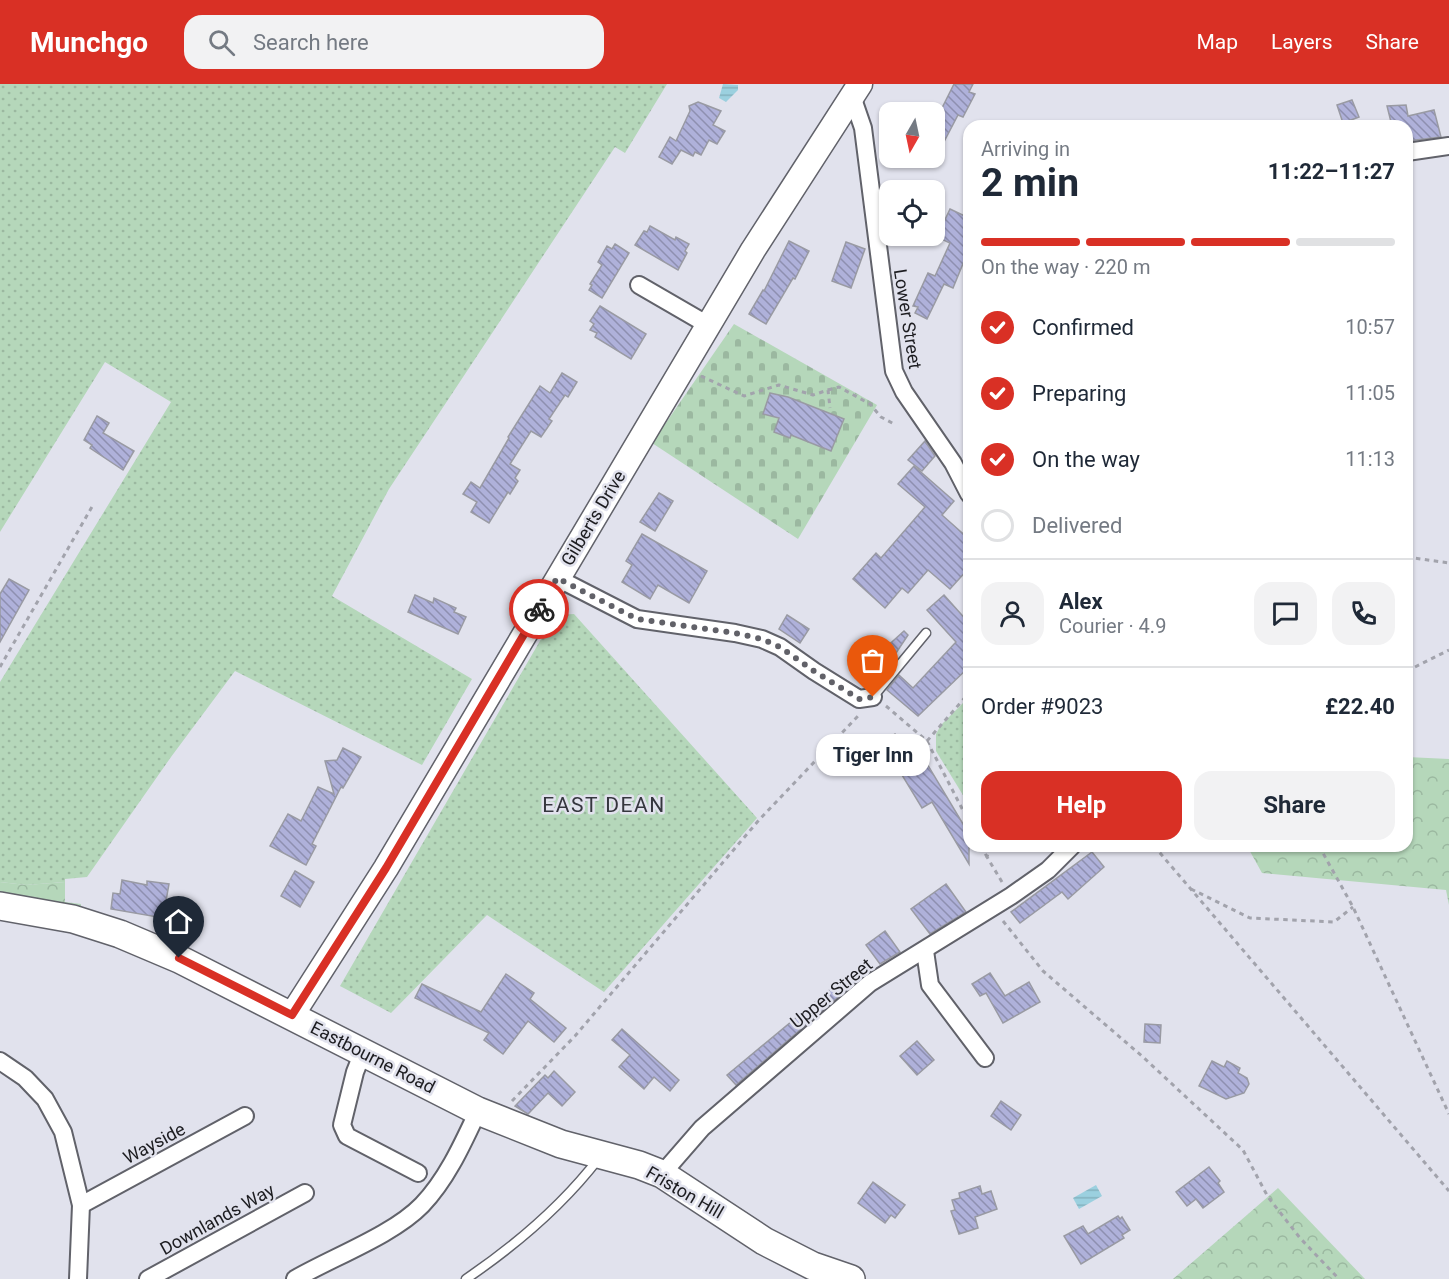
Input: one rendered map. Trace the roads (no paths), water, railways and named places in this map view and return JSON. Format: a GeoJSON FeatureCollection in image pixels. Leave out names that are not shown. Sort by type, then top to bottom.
{"type":"FeatureCollection","features":[{"type":"Feature","properties":{"kind":"main road","name":"Eastbourne Road"},"geometry":{"type":"LineString","coordinates":[[0,906],[73,919],[120,934],[179,958],[488,1115]]}},
{"type":"Feature","properties":{"kind":"main road","name":"Friston Hill"},"geometry":{"type":"LineString","coordinates":[[488,1115],[561,1144],[639,1165],[662,1174],[764,1241],[813,1266],[850,1279]]}},
{"type":"Feature","properties":{"kind":"street","name":"Gilberts Drive"},"geometry":{"type":"LineString","coordinates":[[292,1015],[386,868],[753,250],[856,90]]}},
{"type":"Feature","properties":{"kind":"street","name":"Lower Street"},"geometry":{"type":"LineString","coordinates":[[856,90],[863,128],[894,372],[904,392],[953,463],[963,482]]}},
{"type":"Feature","properties":{"kind":"street"},"geometry":{"type":"LineString","coordinates":[[1413,151],[1449,146]]}},
{"type":"Feature","properties":{"kind":"street"},"geometry":{"type":"LineString","coordinates":[[639,285],[708,325]]}},
{"type":"Feature","properties":{"kind":"street"},"geometry":{"type":"LineString","coordinates":[[557,578],[637,619],[762,639],[780,647],[859,699],[873,697]]}},
{"type":"Feature","properties":{"kind":"street","name":"Upper Street"},"geometry":{"type":"LineString","coordinates":[[662,1174],[702,1128],[870,983],[1011,896],[1048,870],[1066,852]]}},
{"type":"Feature","properties":{"kind":"street"},"geometry":{"type":"LineString","coordinates":[[925,951],[930,985],[985,1058]]}},
{"type":"Feature","properties":{"kind":"street"},"geometry":{"type":"LineString","coordinates":[[363,1052],[342,1125],[347,1136],[418,1173]]}},
{"type":"Feature","properties":{"kind":"street"},"geometry":{"type":"LineString","coordinates":[[0,1061],[26,1078],[45,1099],[63,1132],[81,1204],[78,1279]]}},
{"type":"Feature","properties":{"kind":"street"},"geometry":{"type":"LineString","coordinates":[[296,1279],[398,1224],[422,1206],[488,1115]]}},
{"type":"Feature","properties":{"kind":"street","name":"Wayside"},"geometry":{"type":"LineString","coordinates":[[81,1204],[245,1116]]}},
{"type":"Feature","properties":{"kind":"street","name":"Downlands Way"},"geometry":{"type":"LineString","coordinates":[[148,1279],[305,1193]]}},
{"type":"Feature","properties":{"kind":"lane"},"geometry":{"type":"LineString","coordinates":[[873,697],[926,633]]}},
{"type":"Feature","properties":{"kind":"lane"},"geometry":{"type":"LineString","coordinates":[[466,1279],[533,1230],[583,1179],[601,1155]]}},
{"type":"Feature","properties":{"kind":"water"},"geometry":{"type":"Polygon","coordinates":[[[723,84],[738,85],[738,90],[726,102],[719,98],[723,84]]]}},
{"type":"Feature","properties":{"kind":"water"},"geometry":{"type":"Polygon","coordinates":[[[1096,1185],[1102,1196],[1079,1209],[1073,1198],[1096,1185]]]}},
{"type":"Feature","properties":{"kind":"place","name":"Tiger Inn"},"geometry":{"type":"Point","coordinates":[873,697]}},
{"type":"Feature","properties":{"kind":"district","name":"EAST DEAN"},"geometry":{"type":"Point","coordinates":[604,805]}}]}
